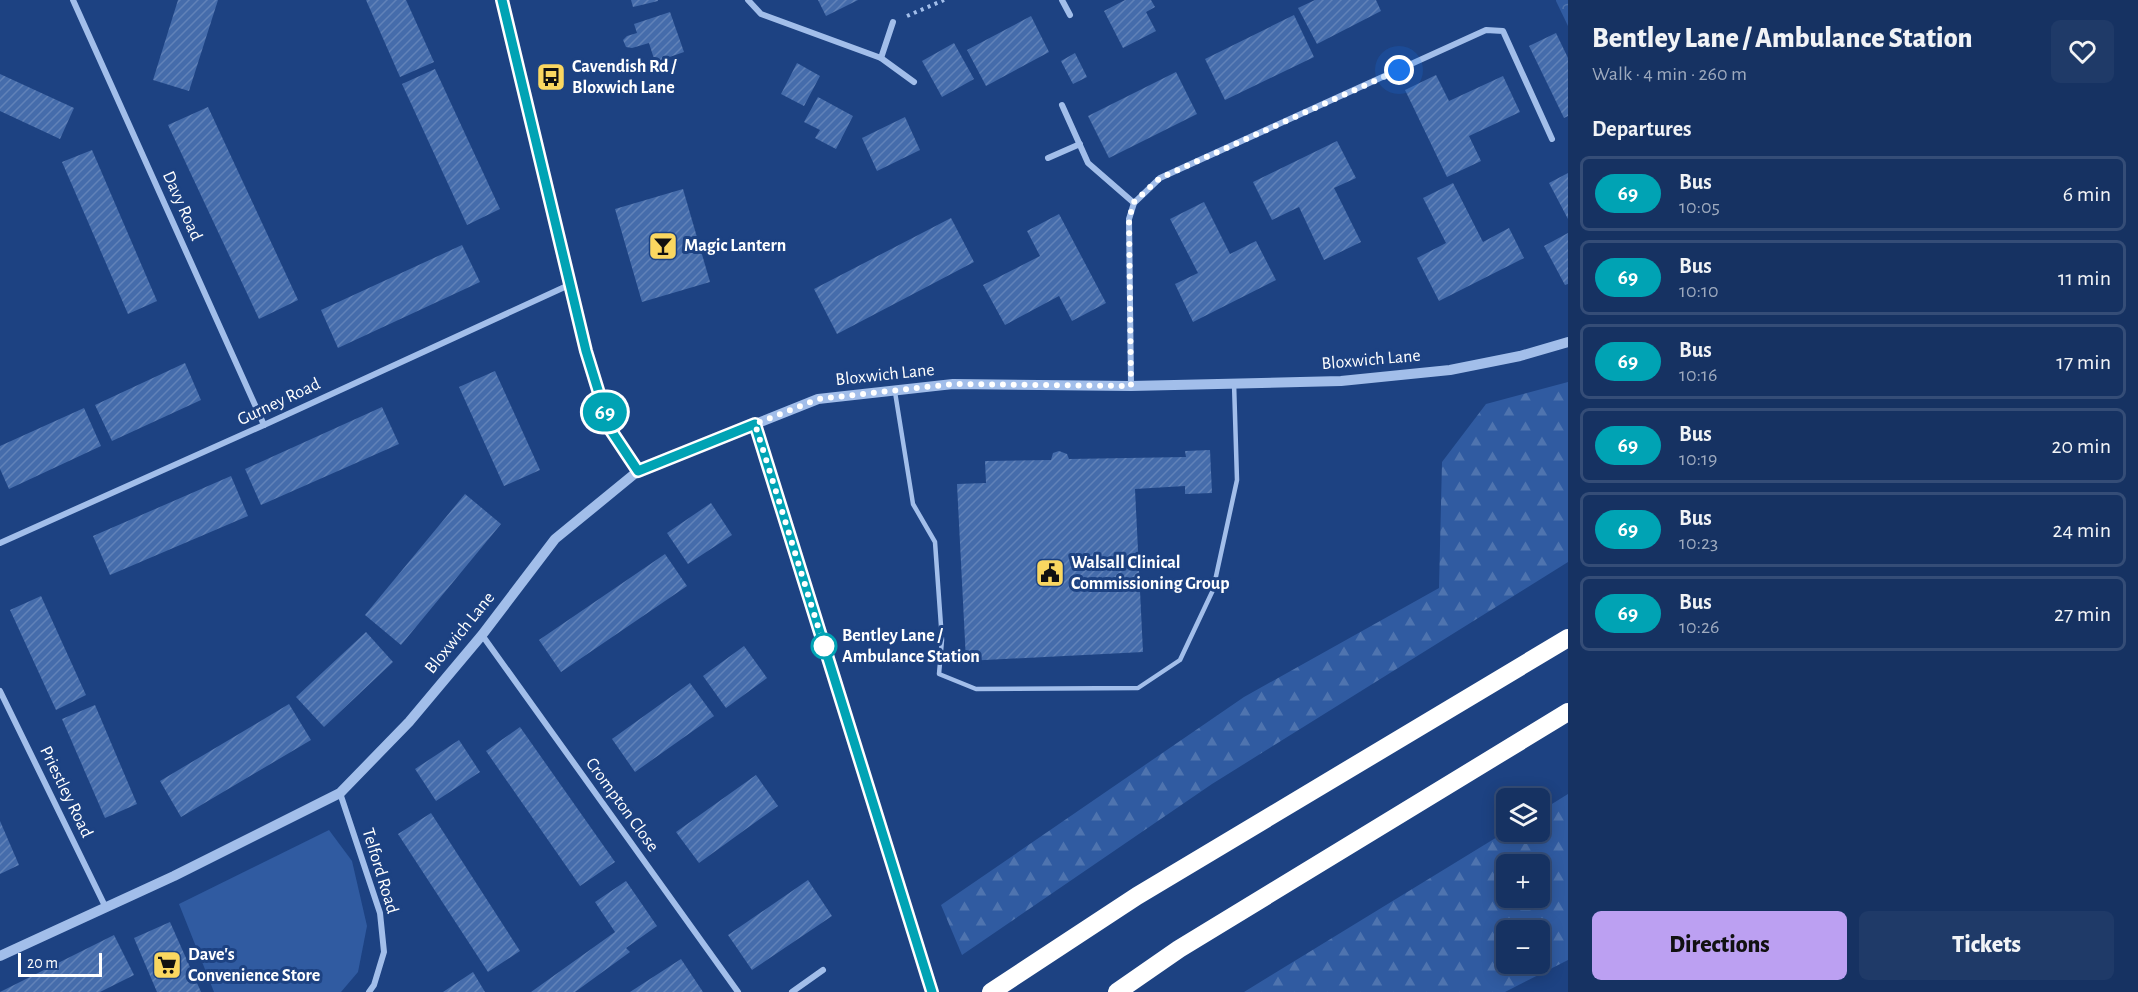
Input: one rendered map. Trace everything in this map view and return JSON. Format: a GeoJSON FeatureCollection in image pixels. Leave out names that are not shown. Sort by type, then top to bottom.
{"type":"FeatureCollection","features":[{"type":"Feature","properties":{"kind":"highway"},"geometry":{"type":"LineString","coordinates":[[991,992],[1137,896],[1568,638]]}},
{"type":"Feature","properties":{"kind":"highway"},"geometry":{"type":"LineString","coordinates":[[1117,992],[1179,949],[1568,712]]}},
{"type":"Feature","properties":{"kind":"street","name":"Davy Road"},"geometry":{"type":"LineString","coordinates":[[73,0],[264,425]]}},
{"type":"Feature","properties":{"kind":"street"},"geometry":{"type":"LineString","coordinates":[[502,0],[586,351],[610,429],[638,471]]}},
{"type":"Feature","properties":{"kind":"street"},"geometry":{"type":"LineString","coordinates":[[748,0],[761,14],[880,58],[914,82]]}},
{"type":"Feature","properties":{"kind":"street"},"geometry":{"type":"LineString","coordinates":[[1062,0],[1070,15]]}},
{"type":"Feature","properties":{"kind":"street"},"geometry":{"type":"LineString","coordinates":[[880,58],[893,22]]}},
{"type":"Feature","properties":{"kind":"street"},"geometry":{"type":"LineString","coordinates":[[1131,386],[1129,219],[1134,202],[1160,178],[1486,30],[1503,31],[1552,139]]}},
{"type":"Feature","properties":{"kind":"street"},"geometry":{"type":"LineString","coordinates":[[1062,105],[1088,163],[1134,202]]}},
{"type":"Feature","properties":{"kind":"street"},"geometry":{"type":"LineString","coordinates":[[1048,158],[1080,144]]}},
{"type":"Feature","properties":{"kind":"street","name":"Gurney Road"},"geometry":{"type":"LineString","coordinates":[[0,543],[569,285]]}},
{"type":"Feature","properties":{"kind":"street","name":"Bloxwich Lane"},"geometry":{"type":"LineString","coordinates":[[0,956],[174,876],[340,793],[409,722],[482,635],[555,539],[638,471],[818,399],[953,384],[1131,386],[1341,381],[1450,370],[1520,356],[1568,342]]}},
{"type":"Feature","properties":{"kind":"street"},"geometry":{"type":"LineString","coordinates":[[755,424],[932,992]]}},
{"type":"Feature","properties":{"kind":"street","name":"Crompton Close"},"geometry":{"type":"LineString","coordinates":[[482,635],[738,992]]}},
{"type":"Feature","properties":{"kind":"street","name":"Priestley Road"},"geometry":{"type":"LineString","coordinates":[[0,690],[105,906]]}},
{"type":"Feature","properties":{"kind":"street","name":"Telford Road"},"geometry":{"type":"LineString","coordinates":[[340,793],[380,914],[384,952],[374,985],[369,992]]}},
{"type":"Feature","properties":{"kind":"street"},"geometry":{"type":"LineString","coordinates":[[792,992],[823,970]]}},
{"type":"Feature","properties":{"kind":"lane"},"geometry":{"type":"LineString","coordinates":[[894,390],[913,504],[935,542],[942,640],[939,674],[976,689],[1138,688],[1180,660],[1213,590],[1238,480],[1234,383]]}},
{"type":"Feature","properties":{"kind":"path"},"geometry":{"type":"LineString","coordinates":[[893,22],[944,0]]}},
{"type":"Feature","properties":{"kind":"green space"},"geometry":{"type":"Polygon","coordinates":[[[1568,0],[1568,26],[1556,1],[1568,0]]]}},
{"type":"Feature","properties":{"kind":"green space"},"geometry":{"type":"Polygon","coordinates":[[[1568,382],[1568,562],[1212,784],[962,955],[941,905],[1244,697],[1439,588],[1442,462],[1486,404],[1568,382]]]}},
{"type":"Feature","properties":{"kind":"green space"},"geometry":{"type":"Polygon","coordinates":[[[1568,794],[1568,960],[1550,969],[1550,920],[1496,920],[1496,974],[1540,974],[1505,992],[1244,992],[1496,838],[1496,842],[1550,842],[1550,805],[1568,794]]]}},
{"type":"Feature","properties":{"kind":"green space"},"geometry":{"type":"Polygon","coordinates":[[[329,830],[352,861],[367,926],[358,972],[341,992],[214,992],[179,904],[329,830]]]}},
{"type":"Feature","properties":{"kind":"building"},"geometry":{"type":"Polygon","coordinates":[[[178,0],[218,0],[189,91],[153,80],[178,0]]]}},
{"type":"Feature","properties":{"kind":"building"},"geometry":{"type":"Polygon","coordinates":[[[366,0],[406,0],[434,62],[400,77],[366,0]]]}},
{"type":"Feature","properties":{"kind":"building"},"geometry":{"type":"Polygon","coordinates":[[[631,0],[658,0],[658,1],[633,7],[631,0]]]}},
{"type":"Feature","properties":{"kind":"building"},"geometry":{"type":"Polygon","coordinates":[[[818,0],[858,0],[826,16],[818,0]]]}},
{"type":"Feature","properties":{"kind":"building"},"geometry":{"type":"Polygon","coordinates":[[[1125,0],[1151,0],[1155,7],[1146,12],[1156,31],[1123,48],[1104,11],[1125,0]]]}},
{"type":"Feature","properties":{"kind":"building"},"geometry":{"type":"Polygon","coordinates":[[[1315,0],[1376,0],[1381,11],[1317,44],[1298,8],[1315,0]]]}},
{"type":"Feature","properties":{"kind":"building"},"geometry":{"type":"Polygon","coordinates":[[[670,12],[684,52],[655,62],[649,43],[632,48],[626,47],[623,40],[637,33],[634,24],[670,12]]]}},
{"type":"Feature","properties":{"kind":"building"},"geometry":{"type":"Polygon","coordinates":[[[1294,15],[1314,57],[1225,100],[1205,59],[1294,15]]]}},
{"type":"Feature","properties":{"kind":"building"},"geometry":{"type":"Polygon","coordinates":[[[1031,16],[1049,52],[986,86],[967,50],[1031,16]]]}},
{"type":"Feature","properties":{"kind":"building"},"geometry":{"type":"Polygon","coordinates":[[[1556,33],[1568,58],[1568,116],[1564,118],[1529,46],[1556,33]]]}},
{"type":"Feature","properties":{"kind":"building"},"geometry":{"type":"Polygon","coordinates":[[[954,43],[974,79],[942,97],[922,61],[954,43]]]}},
{"type":"Feature","properties":{"kind":"building"},"geometry":{"type":"Polygon","coordinates":[[[1075,53],[1087,77],[1073,84],[1061,61],[1075,53]]]}},
{"type":"Feature","properties":{"kind":"building"},"geometry":{"type":"Polygon","coordinates":[[[797,63],[820,76],[804,106],[781,94],[797,63]]]}},
{"type":"Feature","properties":{"kind":"building"},"geometry":{"type":"Polygon","coordinates":[[[435,69],[500,209],[467,225],[402,84],[435,69]]]}},
{"type":"Feature","properties":{"kind":"building"},"geometry":{"type":"Polygon","coordinates":[[[1176,72],[1197,114],[1109,158],[1088,116],[1176,72]]]}},
{"type":"Feature","properties":{"kind":"building"},"geometry":{"type":"Polygon","coordinates":[[[0,74],[74,108],[60,139],[0,111],[0,74]]]}},
{"type":"Feature","properties":{"kind":"building"},"geometry":{"type":"Polygon","coordinates":[[[1436,75],[1449,101],[1503,76],[1520,112],[1469,136],[1481,161],[1447,177],[1405,90],[1436,75]]]}},
{"type":"Feature","properties":{"kind":"building"},"geometry":{"type":"Polygon","coordinates":[[[818,97],[853,116],[836,149],[815,138],[820,130],[804,122],[818,97]]]}},
{"type":"Feature","properties":{"kind":"building"},"geometry":{"type":"Polygon","coordinates":[[[208,107],[298,300],[259,319],[168,125],[208,107]]]}},
{"type":"Feature","properties":{"kind":"building"},"geometry":{"type":"Polygon","coordinates":[[[905,117],[920,150],[877,171],[862,138],[905,117]]]}},
{"type":"Feature","properties":{"kind":"building"},"geometry":{"type":"Polygon","coordinates":[[[1337,141],[1356,178],[1334,188],[1361,242],[1324,260],[1299,207],[1272,220],[1253,182],[1337,141]]]}},
{"type":"Feature","properties":{"kind":"building"},"geometry":{"type":"Polygon","coordinates":[[[92,150],[157,301],[128,314],[62,162],[92,150]]]}},
{"type":"Feature","properties":{"kind":"building"},"geometry":{"type":"Polygon","coordinates":[[[1568,173],[1568,219],[1549,183],[1568,173]]]}},
{"type":"Feature","properties":{"kind":"building"},"geometry":{"type":"Polygon","coordinates":[[[1453,183],[1483,242],[1509,228],[1524,258],[1439,301],[1417,258],[1446,243],[1423,198],[1453,183]]]}},
{"type":"Feature","properties":{"kind":"building","name":"Magic Lantern"},"geometry":{"type":"Polygon","coordinates":[[[683,189],[710,282],[642,302],[615,209],[683,189]]]}},
{"type":"Feature","properties":{"kind":"building"},"geometry":{"type":"Polygon","coordinates":[[[1204,202],[1230,254],[1256,241],[1276,280],[1193,322],[1175,284],[1198,273],[1170,219],[1204,202]]]}},
{"type":"Feature","properties":{"kind":"building"},"geometry":{"type":"Polygon","coordinates":[[[1059,214],[1106,303],[1072,321],[1059,296],[1005,325],[983,285],[1040,256],[1027,231],[1059,214]]]}},
{"type":"Feature","properties":{"kind":"building"},"geometry":{"type":"Polygon","coordinates":[[[951,218],[974,262],[837,334],[814,289],[951,218]]]}},
{"type":"Feature","properties":{"kind":"building"},"geometry":{"type":"Polygon","coordinates":[[[1568,233],[1568,284],[1565,285],[1544,246],[1568,233]]]}},
{"type":"Feature","properties":{"kind":"building"},"geometry":{"type":"Polygon","coordinates":[[[462,245],[480,282],[338,348],[321,310],[462,245]]]}},
{"type":"Feature","properties":{"kind":"building"},"geometry":{"type":"Polygon","coordinates":[[[185,363],[201,400],[112,441],[95,405],[185,363]]]}},
{"type":"Feature","properties":{"kind":"building"},"geometry":{"type":"Polygon","coordinates":[[[495,371],[540,470],[504,486],[459,387],[495,371]]]}},
{"type":"Feature","properties":{"kind":"building"},"geometry":{"type":"Polygon","coordinates":[[[382,407],[399,444],[261,505],[245,469],[382,407]]]}},
{"type":"Feature","properties":{"kind":"building"},"geometry":{"type":"Polygon","coordinates":[[[84,408],[101,446],[9,489],[0,469],[0,446],[84,408]]]}},
{"type":"Feature","properties":{"kind":"building","name":"Walsall Clinical Commissioning Group"},"geometry":{"type":"Polygon","coordinates":[[[1210,450],[1212,493],[1185,494],[1185,486],[1135,489],[1143,652],[966,661],[957,484],[986,483],[985,461],[1051,460],[1053,453],[1059,451],[1067,454],[1069,459],[1186,457],[1185,451],[1210,450]]]}},
{"type":"Feature","properties":{"kind":"building"},"geometry":{"type":"Polygon","coordinates":[[[231,476],[248,516],[110,575],[93,536],[231,476]]]}},
{"type":"Feature","properties":{"kind":"building"},"geometry":{"type":"Polygon","coordinates":[[[465,494],[501,524],[401,645],[365,615],[465,494]]]}},
{"type":"Feature","properties":{"kind":"building"},"geometry":{"type":"Polygon","coordinates":[[[711,503],[732,535],[688,564],[667,533],[711,503]]]}},
{"type":"Feature","properties":{"kind":"building"},"geometry":{"type":"Polygon","coordinates":[[[665,554],[687,586],[561,672],[539,640],[665,554]]]}},
{"type":"Feature","properties":{"kind":"building"},"geometry":{"type":"Polygon","coordinates":[[[41,596],[86,695],[56,710],[10,610],[41,596]]]}},
{"type":"Feature","properties":{"kind":"building"},"geometry":{"type":"Polygon","coordinates":[[[366,632],[393,662],[324,727],[296,697],[366,632]]]}},
{"type":"Feature","properties":{"kind":"building"},"geometry":{"type":"Polygon","coordinates":[[[744,646],[767,678],[726,708],[703,676],[744,646]]]}},
{"type":"Feature","properties":{"kind":"building"},"geometry":{"type":"Polygon","coordinates":[[[690,683],[714,716],[635,772],[612,739],[690,683]]]}},
{"type":"Feature","properties":{"kind":"building"},"geometry":{"type":"Polygon","coordinates":[[[289,704],[311,740],[181,817],[160,781],[289,704]]]}},
{"type":"Feature","properties":{"kind":"building"},"geometry":{"type":"Polygon","coordinates":[[[95,705],[137,804],[105,818],[62,719],[95,705]]]}},
{"type":"Feature","properties":{"kind":"building"},"geometry":{"type":"Polygon","coordinates":[[[520,727],[615,862],[580,886],[486,751],[520,727]]]}},
{"type":"Feature","properties":{"kind":"building"},"geometry":{"type":"Polygon","coordinates":[[[459,740],[480,772],[436,801],[415,769],[459,740]]]}},
{"type":"Feature","properties":{"kind":"building"},"geometry":{"type":"Polygon","coordinates":[[[756,775],[778,806],[699,863],[676,832],[756,775]]]}},
{"type":"Feature","properties":{"kind":"building"},"geometry":{"type":"Polygon","coordinates":[[[431,813],[520,951],[488,972],[398,834],[431,813]]]}},
{"type":"Feature","properties":{"kind":"building"},"geometry":{"type":"Polygon","coordinates":[[[0,821],[19,865],[0,874],[0,821]]]}},
{"type":"Feature","properties":{"kind":"building"},"geometry":{"type":"Polygon","coordinates":[[[808,880],[832,916],[752,970],[728,935],[808,880]]]}},
{"type":"Feature","properties":{"kind":"building"},"geometry":{"type":"Polygon","coordinates":[[[626,881],[657,926],[626,948],[630,952],[575,992],[531,992],[615,932],[595,902],[626,881]]]}},
{"type":"Feature","properties":{"kind":"building","name":"Dave's Convenience Store"},"geometry":{"type":"Polygon","coordinates":[[[170,922],[201,992],[157,992],[134,938],[170,922]]]}},
{"type":"Feature","properties":{"kind":"building"},"geometry":{"type":"Polygon","coordinates":[[[114,935],[134,975],[100,992],[0,992],[114,935]]]}},
{"type":"Feature","properties":{"kind":"building"},"geometry":{"type":"Polygon","coordinates":[[[681,959],[703,992],[630,992],[681,959]]]}},
{"type":"Feature","properties":{"kind":"building"},"geometry":{"type":"Polygon","coordinates":[[[473,972],[485,992],[443,992],[473,972]]]}},
{"type":"Feature","properties":{"kind":"bus line","name":"69"},"geometry":{"type":"LineString","coordinates":[[502,0],[580,329],[610,429],[638,471],[755,424],[932,992]]}},
{"type":"Feature","properties":{"kind":"place","name":"Cavendish Rd / Bloxwich Lane"},"geometry":{"type":"Point","coordinates":[551,77]}},
{"type":"Feature","properties":{"kind":"place","name":"Magic Lantern"},"geometry":{"type":"Point","coordinates":[663,246]}},
{"type":"Feature","properties":{"kind":"place","name":"Walsall Clinical Commissioning Group"},"geometry":{"type":"Point","coordinates":[1050,573]}},
{"type":"Feature","properties":{"kind":"place","name":"Bentley Lane / Ambulance Station"},"geometry":{"type":"Point","coordinates":[824,646]}},
{"type":"Feature","properties":{"kind":"place","name":"Dave's Convenience Store"},"geometry":{"type":"Point","coordinates":[167,965]}},
{"type":"Feature","properties":{"kind":"route"},"geometry":{"type":"LineString","coordinates":[[824,646],[755,424],[818,399],[953,384],[1131,386],[1129,219],[1134,202],[1160,178],[1399,70]]}}]}
